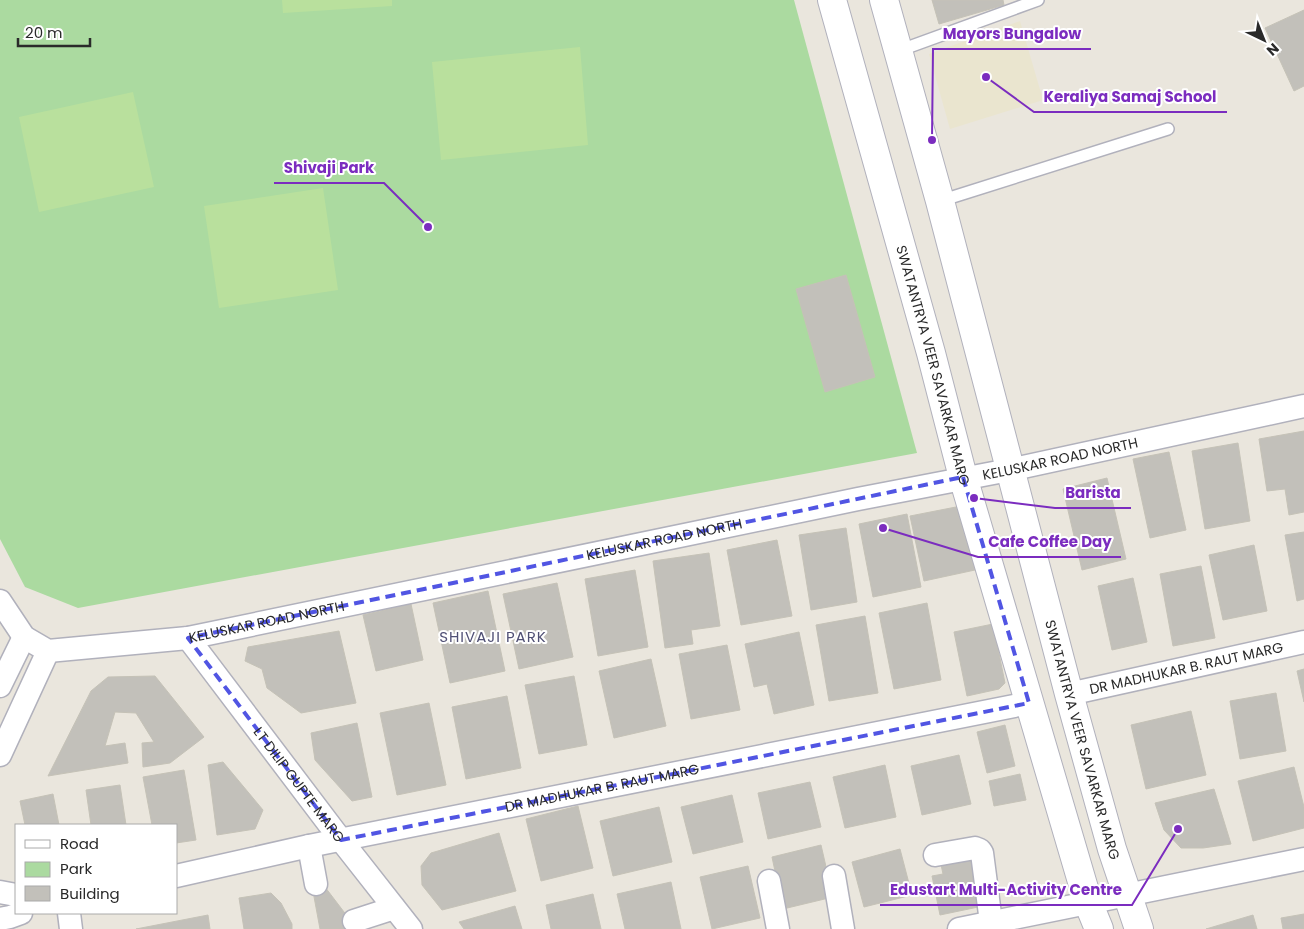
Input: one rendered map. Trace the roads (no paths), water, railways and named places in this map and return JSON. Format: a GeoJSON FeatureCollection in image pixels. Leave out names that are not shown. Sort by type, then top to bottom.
{"type":"FeatureCollection","features":[{"type":"Feature","properties":{"kind":"main road","name":"SWATANTRYA VEER SAVARKAR MARG"},"geometry":{"type":"LineString","coordinates":[[832,0],[931,353],[962,477],[1088,902],[1099,929]]}},
{"type":"Feature","properties":{"kind":"main road","name":"SWATANTRYA VEER SAVARKAR MARG"},"geometry":{"type":"LineString","coordinates":[[884,0],[940,201],[1069,694],[1110,840],[1139,929]]}},
{"type":"Feature","properties":{"kind":"street","name":"KELUSKAR ROAD NORTH"},"geometry":{"type":"LineString","coordinates":[[48,651],[188,638],[962,477],[1009,470],[1304,406]]}},
{"type":"Feature","properties":{"kind":"street"},"geometry":{"type":"LineString","coordinates":[[0,601],[24,637],[48,651],[0,755]]}},
{"type":"Feature","properties":{"kind":"street"},"geometry":{"type":"LineString","coordinates":[[0,686],[24,637]]}},
{"type":"Feature","properties":{"kind":"street","name":"LT DILIP GUPTE MARG"},"geometry":{"type":"LineString","coordinates":[[188,638],[411,929]]}},
{"type":"Feature","properties":{"kind":"street","name":"DR MADHUKAR B. RAUT MARG"},"geometry":{"type":"LineString","coordinates":[[1069,694],[1304,642]]}},
{"type":"Feature","properties":{"kind":"street","name":"DR MADHUKAR B. RAUT MARG"},"geometry":{"type":"LineString","coordinates":[[178,876],[309,846],[1028,703]]}},
{"type":"Feature","properties":{"kind":"street"},"geometry":{"type":"LineString","coordinates":[[309,846],[316,884]]}},
{"type":"Feature","properties":{"kind":"street"},"geometry":{"type":"LineString","coordinates":[[935,855],[975,848],[980,850],[982,853],[991,922]]}},
{"type":"Feature","properties":{"kind":"street"},"geometry":{"type":"LineString","coordinates":[[959,929],[1304,859]]}},
{"type":"Feature","properties":{"kind":"street"},"geometry":{"type":"LineString","coordinates":[[834,876],[844,929]]}},
{"type":"Feature","properties":{"kind":"street"},"geometry":{"type":"LineString","coordinates":[[769,881],[778,929]]}},
{"type":"Feature","properties":{"kind":"street"},"geometry":{"type":"LineString","coordinates":[[0,892],[15,895]]}},
{"type":"Feature","properties":{"kind":"street"},"geometry":{"type":"LineString","coordinates":[[354,921],[394,908]]}},
{"type":"Feature","properties":{"kind":"street"},"geometry":{"type":"LineString","coordinates":[[0,918],[10,918],[19,914]]}},
{"type":"Feature","properties":{"kind":"street"},"geometry":{"type":"LineString","coordinates":[[68,914],[71,929]]}},
{"type":"Feature","properties":{"kind":"lane"},"geometry":{"type":"LineString","coordinates":[[898,51],[1038,0]]}},
{"type":"Feature","properties":{"kind":"lane"},"geometry":{"type":"LineString","coordinates":[[940,201],[1168,129]]}},
{"type":"Feature","properties":{"kind":"place","name":"Keraliya Samaj School"},"geometry":{"type":"Point","coordinates":[986,77]}},
{"type":"Feature","properties":{"kind":"place","name":"Mayors Bungalow"},"geometry":{"type":"Point","coordinates":[932,140]}},
{"type":"Feature","properties":{"kind":"place","name":"Shivaji Park"},"geometry":{"type":"Point","coordinates":[428,227]}},
{"type":"Feature","properties":{"kind":"place","name":"Barista"},"geometry":{"type":"Point","coordinates":[974,498]}},
{"type":"Feature","properties":{"kind":"place","name":"Cafe Coffee Day"},"geometry":{"type":"Point","coordinates":[883,528]}},
{"type":"Feature","properties":{"kind":"place","name":"Edustart Multi-Activity Centre"},"geometry":{"type":"Point","coordinates":[1178,829]}},
{"type":"Feature","properties":{"kind":"district","name":"SHIVAJI PARK"},"geometry":{"type":"Point","coordinates":[493,637]}}]}
